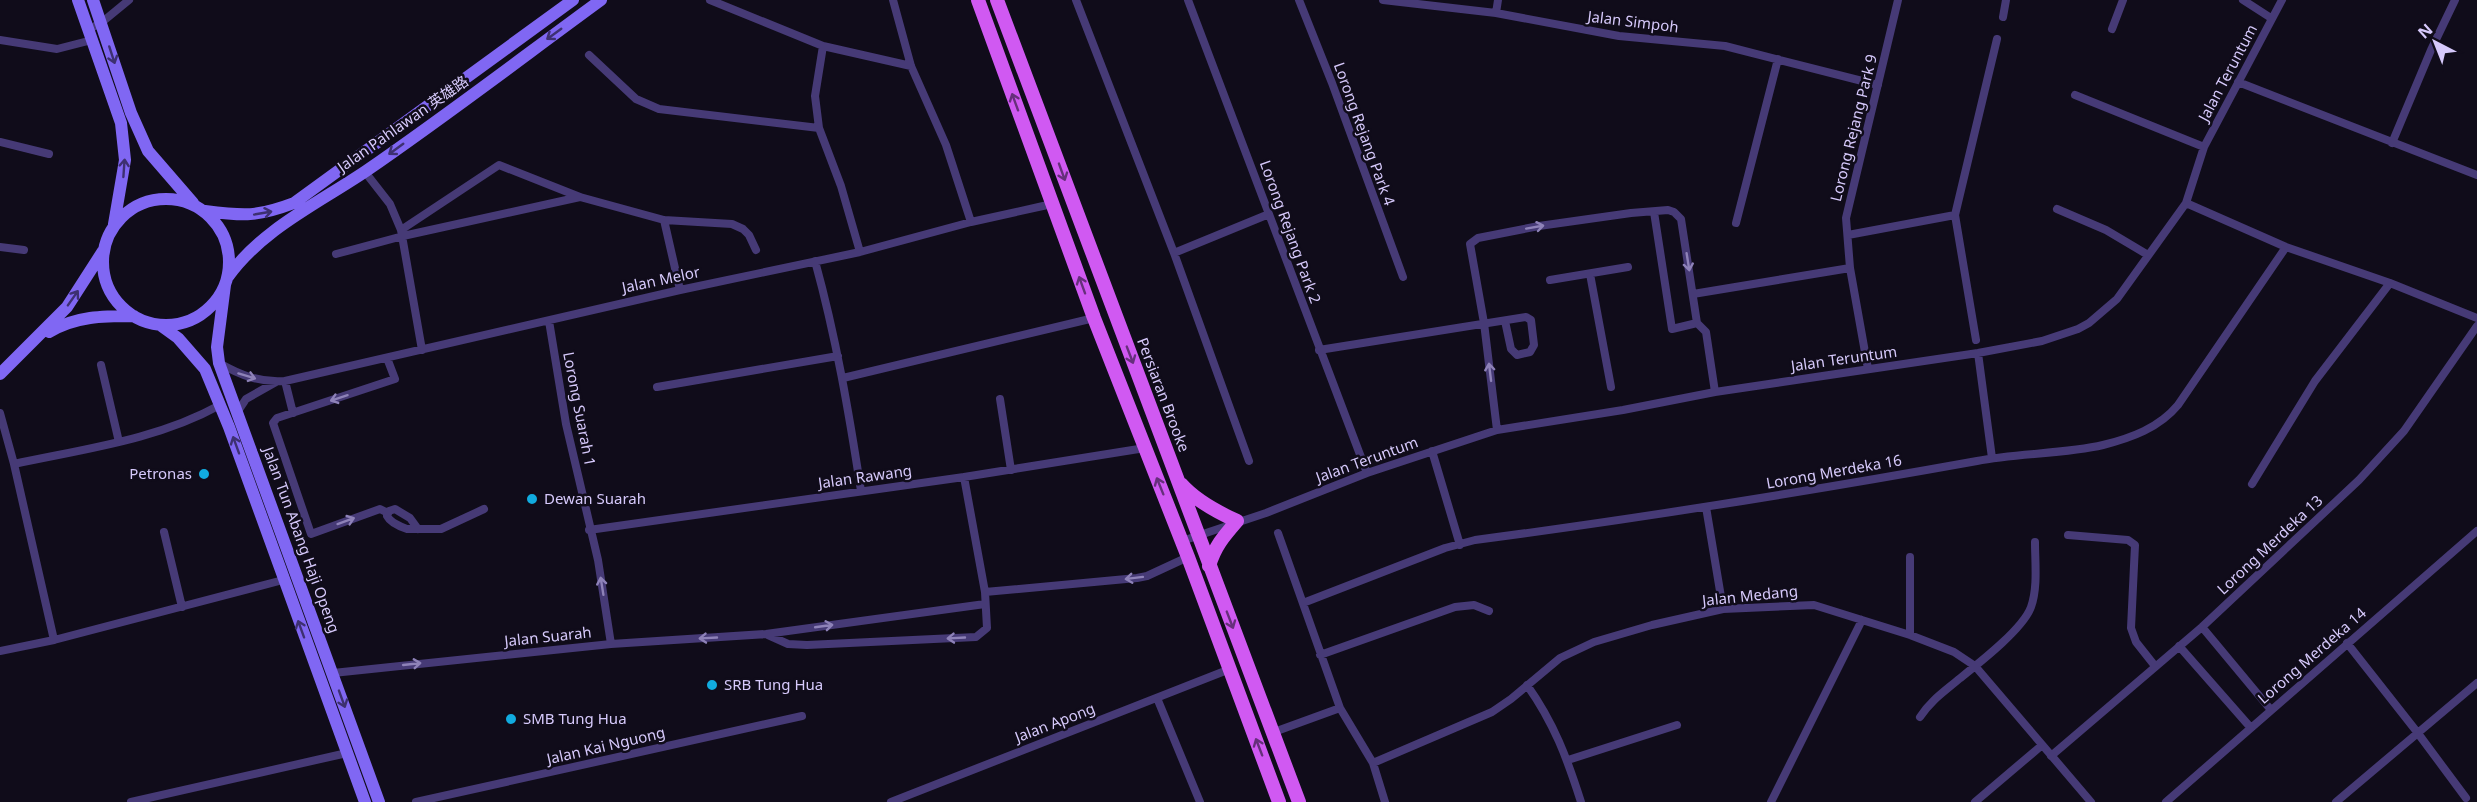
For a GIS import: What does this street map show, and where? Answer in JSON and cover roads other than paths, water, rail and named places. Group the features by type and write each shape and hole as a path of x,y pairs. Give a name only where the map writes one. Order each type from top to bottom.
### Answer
{"main road":[{"path":"0,374 67,307 104,250 114,225 122,190 125,160 122,123 78,0"},
{"path":"93,0 130,113 148,151 194,204"},
{"name":"Jalan Pahlawan 英雄路","path":"205,211 241,216 267,213 294,203 573,0"},
{"name":"Jalan Pahlawan 英雄路","path":"226,282 241,259 264,238 305,208 365,172 601,0"},
{"path":"978,0 1094,318 1182,540 1230,669 1275,801"},
{"name":"Persiaran Brooke","path":"997,0 1299,802"},
{"path":"104,250 103,269 108,288 118,304 134,316 159,325 180,323 199,316 214,303 226,282 230,260 226,242 218,225 205,211 194,204 177,199 159,199 142,203 126,212 114,225"},
{"name":"Jalan Tun Abang Haji Openg","path":"226,282 217,347 219,363 379,802"},
{"path":"35,341 70,321 84,318 134,316"},
{"name":"Jalan Tun Abang Haji Openg","path":"159,325 178,338 206,369 365,802"},
{"path":"1178,480 1190,494 1237,521 1220,539 1209,566"}],"street":[{"path":"0,40 57,49 90,34 129,0"},
{"path":"710,0 823,46 911,66"},
{"path":"894,0 911,66 946,146 971,222"},
{"path":"1076,0 1174,253 1249,461"},
{"name":"Lorong Rejang Park 2","path":"1188,0 1367,473"},
{"name":"Lorong Rejang Park 4","path":"1299,0 1403,277"},
{"name":"Jalan Simpoh","path":"1383,0 1497,13 1619,36 1725,46 1878,85"},
{"path":"1497,13 1498,0"},
{"name":"Lorong Rejang Park 9","path":"1868,369 1850,268 1846,218 1898,0"},
{"path":"2003,17 2006,0"},
{"path":"2112,29 2123,0"},
{"path":"2243,0 2271,18"},
{"name":"Jalan Teruntum","path":"1182,540 1266,513 1367,473 1497,430 1623,410 1715,392 1978,353 2052,338 2089,323 2117,299 2186,203 2204,147 2282,0"},
{"path":"2392,143 2431,50 2455,0"},
{"path":"1976,340 1955,215 1997,39"},
{"path":"823,46 815,96 819,128 841,186 860,252"},
{"path":"589,55 636,99 659,109 819,128"},
{"path":"1736,223 1778,58"},
{"path":"2238,82 2477,175"},
{"path":"2074,95 2204,147"},
{"path":"0,142 49,154"},
{"path":"402,233 499,165 580,197 664,220 732,224 749,235 756,250"},
{"path":"365,172 390,204 402,233 422,350"},
{"path":"336,254 402,233 580,197"},
{"path":"2186,203 2286,247 2391,283 2477,318"},
{"name":"Jalan Melor","path":"238,411 246,399 281,381 680,290 860,252 971,222 1052,204"},
{"path":"2057,209 2106,230 2148,255"},
{"path":"1654,212 1672,329 1697,323"},
{"path":"1497,430 1484,323 1470,247 1472,241 1539,226 1654,212 1674,212 1681,219 1697,323 1706,332 1715,392"},
{"path":"1174,253 1269,214"},
{"path":"1848,235 1955,215"},
{"path":"664,220 680,290"},
{"name":"Lorong Merdeka 16","path":"1303,603 1444,548 1475,540 1707,507 1992,458 2100,446 2144,431 2162,421 2178,405 2286,247"},
{"path":"0,248 24,250"},
{"path":"815,261 843,378 861,491"},
{"path":"1551,280 1628,267"},
{"path":"1693,294 1850,268"},
{"path":"1590,274 1611,387"},
{"path":"2252,484 2315,381 2391,283"},
{"path":"1319,350 1526,317 1530,319 1534,345 1530,352 1517,355 1514,353 1511,349 1505,321"},
{"path":"843,378 1094,318"},
{"name":"Lorong Suarah 1","path":"549,321 566,424 598,560 611,644"},
{"name":"Lorong Merdeka 13","path":"2051,756 2202,627 2359,480 2404,431 2477,326"},
{"path":"1978,353 1992,458"},
{"path":"657,387 838,356"},
{"path":"387,358 395,379 275,420 274,430 311,534 384,511 389,520 404,528 441,529 484,509"},
{"name":"Jalan Melor","path":"219,363 240,375 281,381"},
{"path":"101,365 119,442"},
{"path":"281,381 292,413"},
{"path":"1000,399 1011,470"},
{"path":"14,464 119,442 184,424 220,405"},
{"path":"0,413 14,464 54,640"},
{"name":"Jalan Rawang","path":"590,530 964,477 1145,448"},
{"path":"1432,451 1460,545"},
{"name":"Jalan Suarah","path":"766,634 788,644 807,645 976,637 987,628 986,592 964,477"},
{"path":"1707,507 1723,609"},
{"name":"Lorong Merdeka 14","path":"2166,802 2477,531"},
{"path":"164,532 182,607"},
{"path":"1278,533 1340,708 1373,762 1385,802"},
{"path":"2068,535 2128,540 2135,545 2131,628 2136,642 2155,666"},
{"path":"1920,717 1926,706 1975,666 2025,620 2031,606 2034,588 2035,542"},
{"path":"986,592 1137,578 1147,576 1188,557"},
{"path":"1910,557 1910,635"},
{"path":"0,651 54,640 283,580"},
{"name":"Jalan Suarah","path":"333,673 611,644 766,634 985,604"},
{"name":"Jalan Medang","path":"1373,762 1492,712 1560,658 1594,642 1652,625 1723,609 1814,604 1910,635 1954,652 1975,666 2091,802"},
{"path":"1320,655 1455,607 1474,606 1490,611"},
{"path":"1771,802 1862,620"},
{"path":"2202,627 2271,710"},
{"path":"2347,643 2466,798"},
{"path":"2179,646 2251,728"},
{"name":"Jalan Apong","path":"891,802 1230,669"},
{"path":"2336,802 2477,683"},
{"path":"1527,685 1546,712 1568,760 1581,802"},
{"path":"1157,698 1200,802"},
{"path":"1274,732 1340,708"},
{"name":"Jalan Kai Nguong","path":"416,802 802,716"},
{"path":"1568,760 1677,725"},
{"path":"1975,802 2041,746"},
{"path":"131,802 347,753"}],"place":[{"name":"Petronas","path":"204,474"},
{"name":"Dewan Suarah","path":"532,499"},
{"name":"SRB Tung Hua","path":"712,685"},
{"name":"SMB Tung Hua","path":"511,719"}]}
